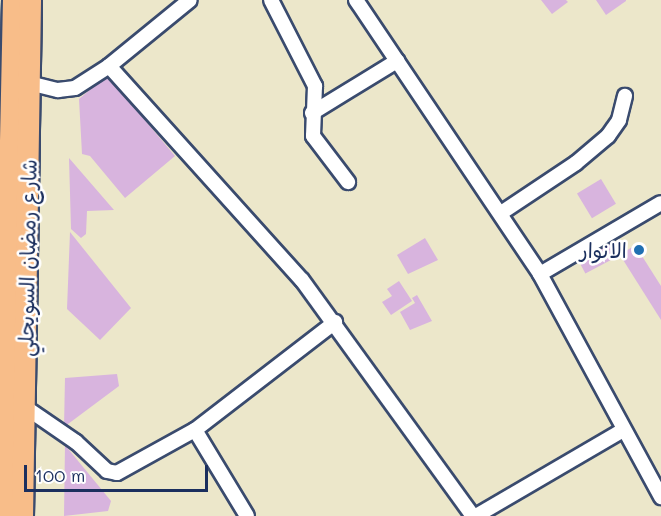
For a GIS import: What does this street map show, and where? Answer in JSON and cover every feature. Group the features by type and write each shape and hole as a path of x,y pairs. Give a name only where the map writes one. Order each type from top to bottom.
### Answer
{"main road":[{"name":"شارع رمضان السويحلي","path":"2,516 5,138 13,0"},
{"name":"شارع رمضان السويحلي","path":"22,516 30,0"}],"street":[{"path":"29,83 66,90 109,66 190,0"},
{"path":"271,0 312,77 316,94 312,113 313,136 348,182"},
{"path":"356,0 540,274 661,497"},
{"path":"312,113 397,61"},
{"path":"109,66 270,242 335,322 475,516 623,430"},
{"path":"501,213 576,163 608,136 619,120 625,96"},
{"path":"540,274 661,203"},
{"path":"25,407 76,442 110,473 129,467 195,430 335,322"},
{"path":"195,430 247,516"}],"building":[{"path":"541,0 566,0 568,2 552,14"},
{"path":"596,0 626,0 626,1 606,15"},
{"path":"107,75 175,156 125,198 90,156 82,154 79,99"},
{"path":"69,158 114,210 87,211 86,234 81,238 71,229"},
{"path":"601,179 616,204 592,218 577,193"},
{"path":"70,232 131,308 100,340 67,309"},
{"path":"425,238 438,260 408,274 397,255"},
{"path":"610,239 619,256 585,274 576,257"},
{"path":"635,245 661,286 661,320 620,255"},
{"path":"399,281 412,301 391,315 382,302 392,296 387,289"},
{"path":"417,295 432,321 410,330 400,312 415,303 412,298"},
{"path":"117,374 119,386 64,427 65,378"},
{"path":"65,445 111,501 108,511 64,516"}],"place":[{"name":"الانوار","path":"639,250"}]}
